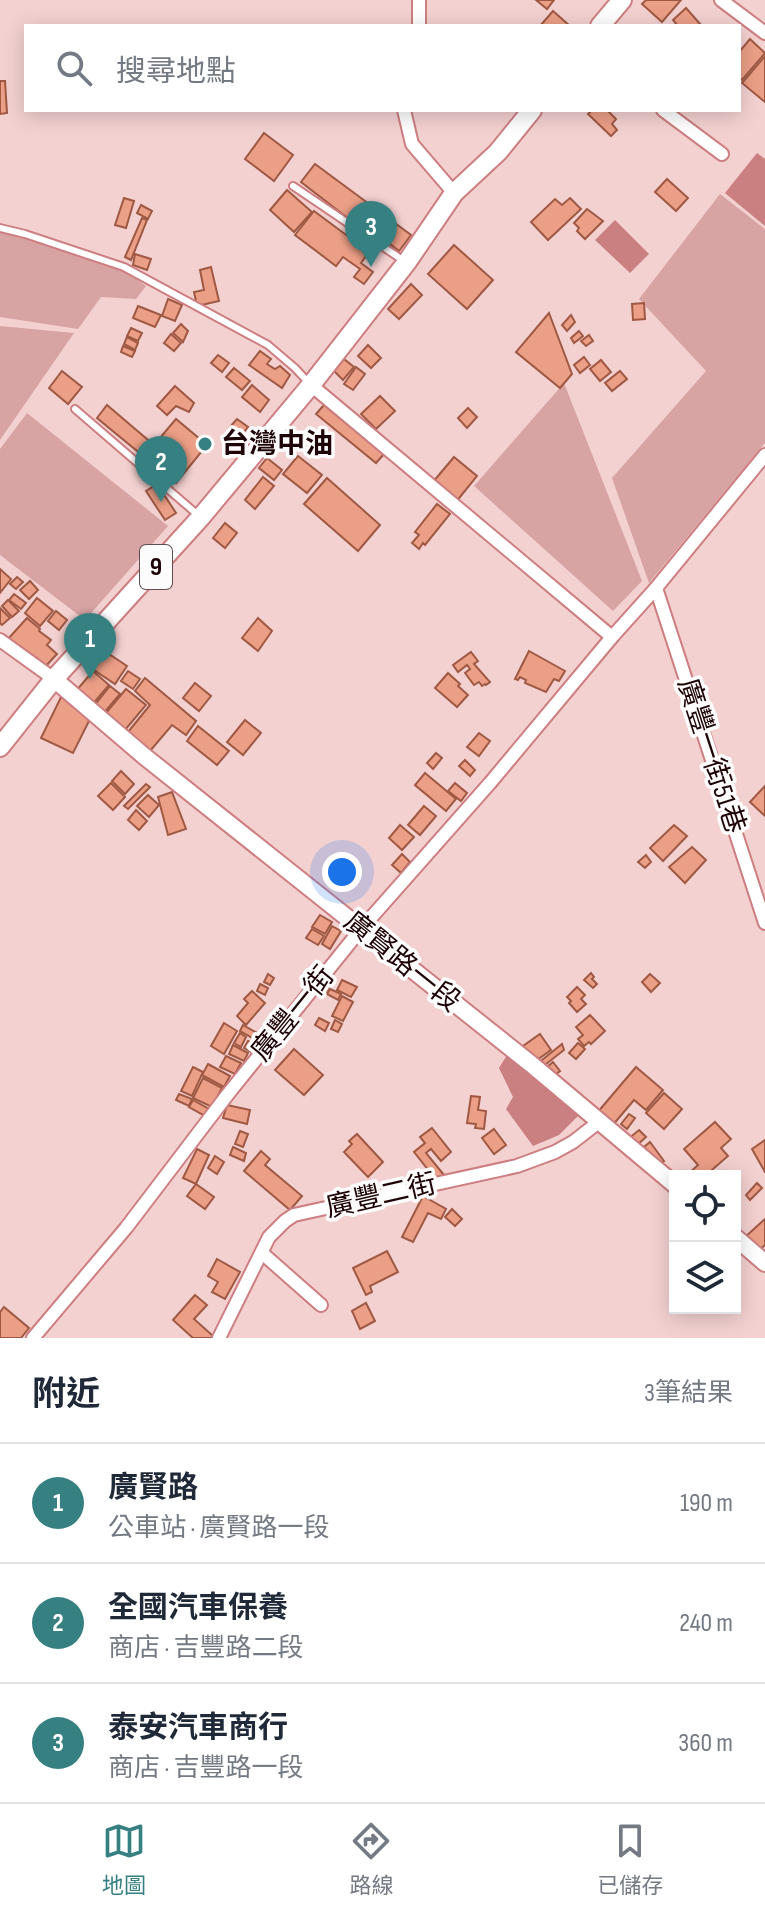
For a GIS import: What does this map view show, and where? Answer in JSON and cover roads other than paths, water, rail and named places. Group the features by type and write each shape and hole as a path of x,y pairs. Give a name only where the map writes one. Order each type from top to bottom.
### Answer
{"main road":[{"path":"602,24 622,0"},
{"name":"9","path":"0,747 54,679 201,517 311,385 407,262 454,193 498,152 530,112"}],"street":[{"path":"419,0 419,24"},
{"path":"721,0 765,33"},
{"path":"404,112 412,144 454,193"},
{"path":"666,112 722,154"},
{"path":"311,385 612,637"},
{"name":"廣豐一街","path":"33,1338 126,1228 228,1094 361,929 490,783 765,455"},
{"name":"廣豐一街51巷","path":"656,588 762,898 765,923"},
{"path":"0,640 54,679"},
{"name":"廣賢路一段","path":"54,679 105,724 600,1121 669,1180"},
{"name":"廣豐二街","path":"219,1338 269,1237 294,1215 517,1166 555,1152 600,1121"},
{"path":"741,1242 765,1263"},
{"path":"262,1253 321,1305"}],"lane":[{"path":"293,186 407,262"},
{"path":"0,228 124,267 268,345 311,385"},
{"path":"75,409 201,517"}],"place":[{"name":"泰安汽車商行","path":"371,267"},
{"name":"台灣中油","path":"205,444"},
{"name":"全國汽車保養","path":"161,502"},
{"name":"廣賢路","path":"90,679"}]}
